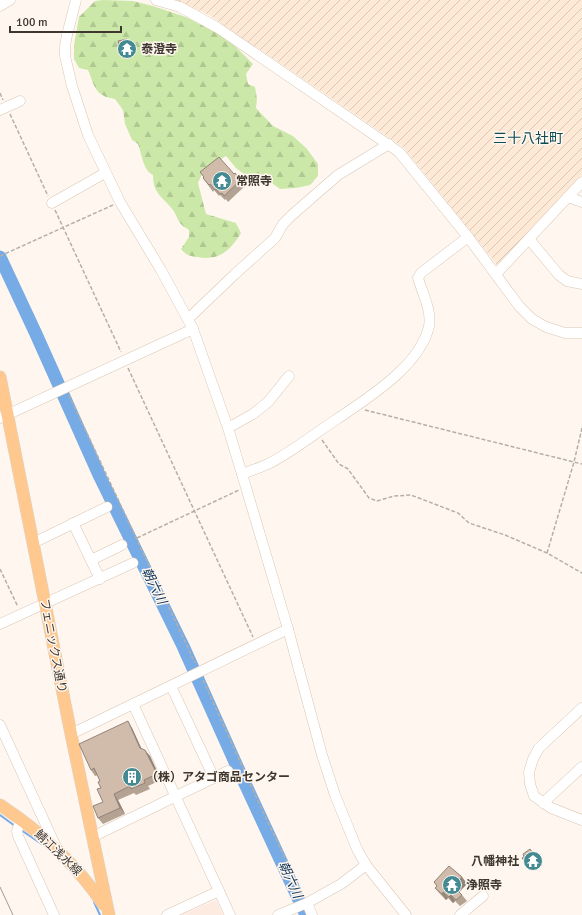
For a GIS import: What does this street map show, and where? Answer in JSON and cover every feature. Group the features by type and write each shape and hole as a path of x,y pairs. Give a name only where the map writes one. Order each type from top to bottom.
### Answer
{"main road":[{"name":"フェニックス通り","path":"0,377 4,416 33,542 108,913"},
{"name":"鯖江浅水線","path":"0,805 19,825 57,849 90,884 108,913"}],"street":[{"path":"0,6 10,0"},
{"path":"76,0 67,35 65,56 72,86 88,135 120,202 146,243 193,328 228,428 246,487 288,629 322,755 354,842 366,865 406,915"},
{"path":"156,0 180,8 218,28 389,144 403,157 468,237 519,306 532,319 555,331 565,333 582,333"},
{"path":"0,110 20,101"},
{"path":"188,319 275,238 283,224 292,215 338,175 389,144"},
{"path":"52,203 105,173"},
{"path":"496,274 582,182"},
{"path":"568,197 582,202"},
{"path":"242,474 268,463 317,433 356,407 386,384 403,368 416,354 423,343 429,326 429,316 418,278 420,273 468,237"},
{"path":"529,239 559,275 567,281 582,284"},
{"path":"4,416 193,328"},
{"path":"228,428 253,414 268,402 289,376"},
{"path":"33,542 107,507"},
{"path":"74,523 100,578"},
{"path":"91,560 122,545"},
{"path":"0,624 133,563"},
{"path":"71,734 288,629"},
{"path":"171,686 214,778"},
{"path":"133,704 230,915"},
{"path":"582,708 539,748 533,758 529,772 530,784 534,796 551,808 582,820"},
{"path":"0,725 57,849"},
{"path":"544,803 582,767"},
{"path":"92,837 228,771"},
{"path":"19,825 18,836 54,915"},
{"path":"278,915 341,884 366,865"},
{"path":"167,915 219,891"},
{"path":"460,915 483,896"},
{"path":"303,904 312,915"}],"path":[{"path":"0,256 120,202"},
{"path":"63,389 136,538 196,673 258,801 303,904"},
{"path":"356,407 582,464"},
{"path":"547,553 574,462 582,428"},
{"path":"317,433 339,464 348,469 369,498 377,501 394,496 411,495 458,513 469,523 505,535 547,553 582,573"},
{"path":"136,538 246,487"},
{"path":"0,569 21,614"}],"shaded area":[{"path":"176,0 582,0 582,175 498,266 403,147 209,15"},
{"path":"216,900 223,915 181,915"}],"green space":[{"path":"95,1 133,1 153,6 186,17 226,38 253,64 246,74 248,84 255,87 257,99 256,108 273,126 293,136 307,149 318,164 318,176 310,185 280,189 262,176 248,177 236,168 226,156 204,170 198,183 206,214 236,223 241,233 228,250 218,256 205,258 192,256 186,254 181,249 189,237 189,230 180,223 173,210 159,195 153,181 153,175 147,170 138,144 132,140 125,124 123,110 115,99 103,96 97,90 88,70 79,68 74,59 74,45 79,17"}],"building":[{"path":"127,39 129,47 120,49 118,41"},
{"path":"219,157 241,180 224,196 216,189 215,190 210,184 209,185 200,172"},
{"name":"（株）アタゴ商品センター","path":"128,721 140,748 145,750 157,774 144,780 145,783 131,789 130,786 114,794 120,808 98,818 93,806 103,802 97,789 101,788 98,782 100,781 94,768 91,770 79,744"},
{"path":"530,849 537,859 529,865 522,858 524,857 523,854"},
{"path":"449,866 462,877 454,887 462,895 456,900 451,895 449,897 443,892 442,894 435,888 437,886 434,882"}],"waterway":[{"name":"朝六川","path":"0,257 100,477 183,646 306,915"},
{"path":"0,815 15,826"},
{"path":"21,830 43,845"},
{"path":"94,902 100,915"}],"tram line":[{"path":"0,887 13,915"}],"place":[{"name":"泰澄寺","path":"127,49"},
{"name":"常照寺","path":"222,181"},
{"name":"（株）アタゴ商品センター","path":"132,777"},
{"name":"八幡神社","path":"533,861"},
{"name":"浄照寺","path":"452,885"}],"district":[{"name":"三十八社町","path":"528,138"}]}
